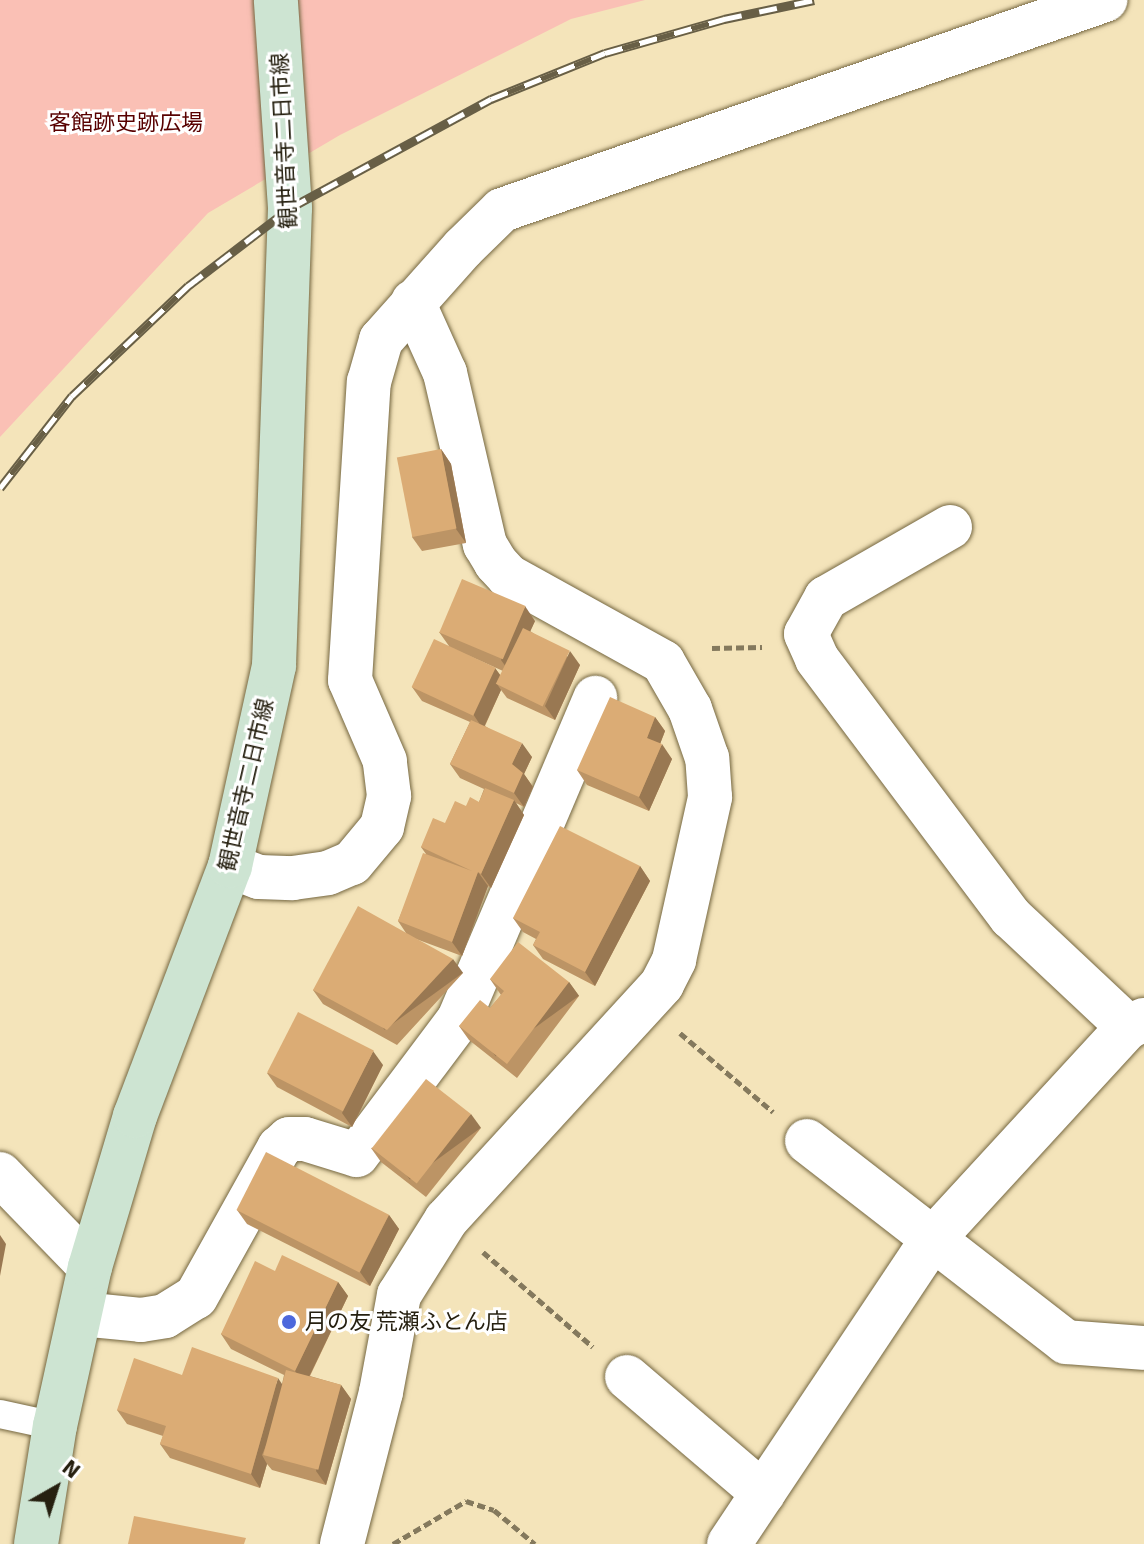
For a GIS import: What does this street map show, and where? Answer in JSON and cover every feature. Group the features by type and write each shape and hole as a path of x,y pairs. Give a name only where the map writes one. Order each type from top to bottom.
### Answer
{"main road":[{"name":"観世音寺二日市線","path":"36,1544 55,1426 90,1267 135,1116 230,866 274,666 290,208 276,0"}],"street":[{"path":"230,866 259,877 293,878 328,873 352,863 382,827 389,796 385,761 350,680 372,361 381,340 413,302 502,210 1105,0"},
{"path":"342,1544 381,1392 399,1295 446,1220 662,984 674,960 710,797 707,758 690,709 663,662 508,576 485,545 445,373 413,302"},
{"path":"729,1544 931,1241 1136,1024 1011,917 817,659 806,634 826,598 950,527"},
{"path":"81,1314 141,1320 165,1316 196,1297 279,1148 289,1139 305,1139 357,1155 459,1019 595,698"},
{"path":"807,1141 931,1241 1066,1342 1144,1348"},
{"path":"0,1174 90,1267"},
{"path":"627,1377 763,1493"}],"lane":[{"path":"0,1414 55,1426"}],"path":[{"path":"663,662 682,649 771,647 784,618 815,618"},
{"path":"646,1004 807,1141"},
{"path":"446,1220 627,1377"},
{"path":"392,1544 466,1501 494,1510 535,1544"}],"green space":[{"name":"客館跡史跡広場","path":"0,0 645,0 571,19 340,135 208,213 0,437"}],"building":[{"path":"441,449 456,529 412,537 397,458"},
{"path":"462,579 526,606 503,659 439,632"},
{"path":"523,628 570,651 543,707 496,684"},
{"path":"434,639 496,668 473,716 412,687"},
{"path":"610,697 655,717 647,738 662,744 639,797 577,770"},
{"path":"471,720 522,743 512,764 523,773 514,793 450,764"},
{"path":"485,788 514,800 481,874 478,872 452,942 398,921 423,853 472,871 421,847 433,818 445,823 455,801 466,806 470,797 479,802"},
{"path":"560,826 640,866 585,972 533,945 540,932 513,918"},
{"path":"358,906 453,959 387,1030 313,990"},
{"path":"518,942 569,982 507,1064 459,1026 480,1000 490,1008 504,991 490,979"},
{"path":"298,1012 374,1051 343,1111 267,1073"},
{"path":"426,1079 471,1114 417,1183 372,1148"},
{"path":"266,1152 389,1215 359,1273 236,1210"},
{"name":"月の友 荒瀬ふとん店","path":"282,1255 338,1282 295,1371 221,1334 255,1261 275,1271"},
{"path":"192,1347 278,1378 251,1474 160,1444 166,1426 117,1410 134,1358 182,1375"},
{"path":"286,1370 341,1385 318,1470 263,1455"},
{"path":"134,1516 246,1538 244,1544 128,1544"}],"railway":[{"path":"0,488 72,396 188,286 290,208 491,99 605,53 724,19 814,0"}],"place":[{"name":"月の友 荒瀬ふとん店","path":"289,1322"}]}
